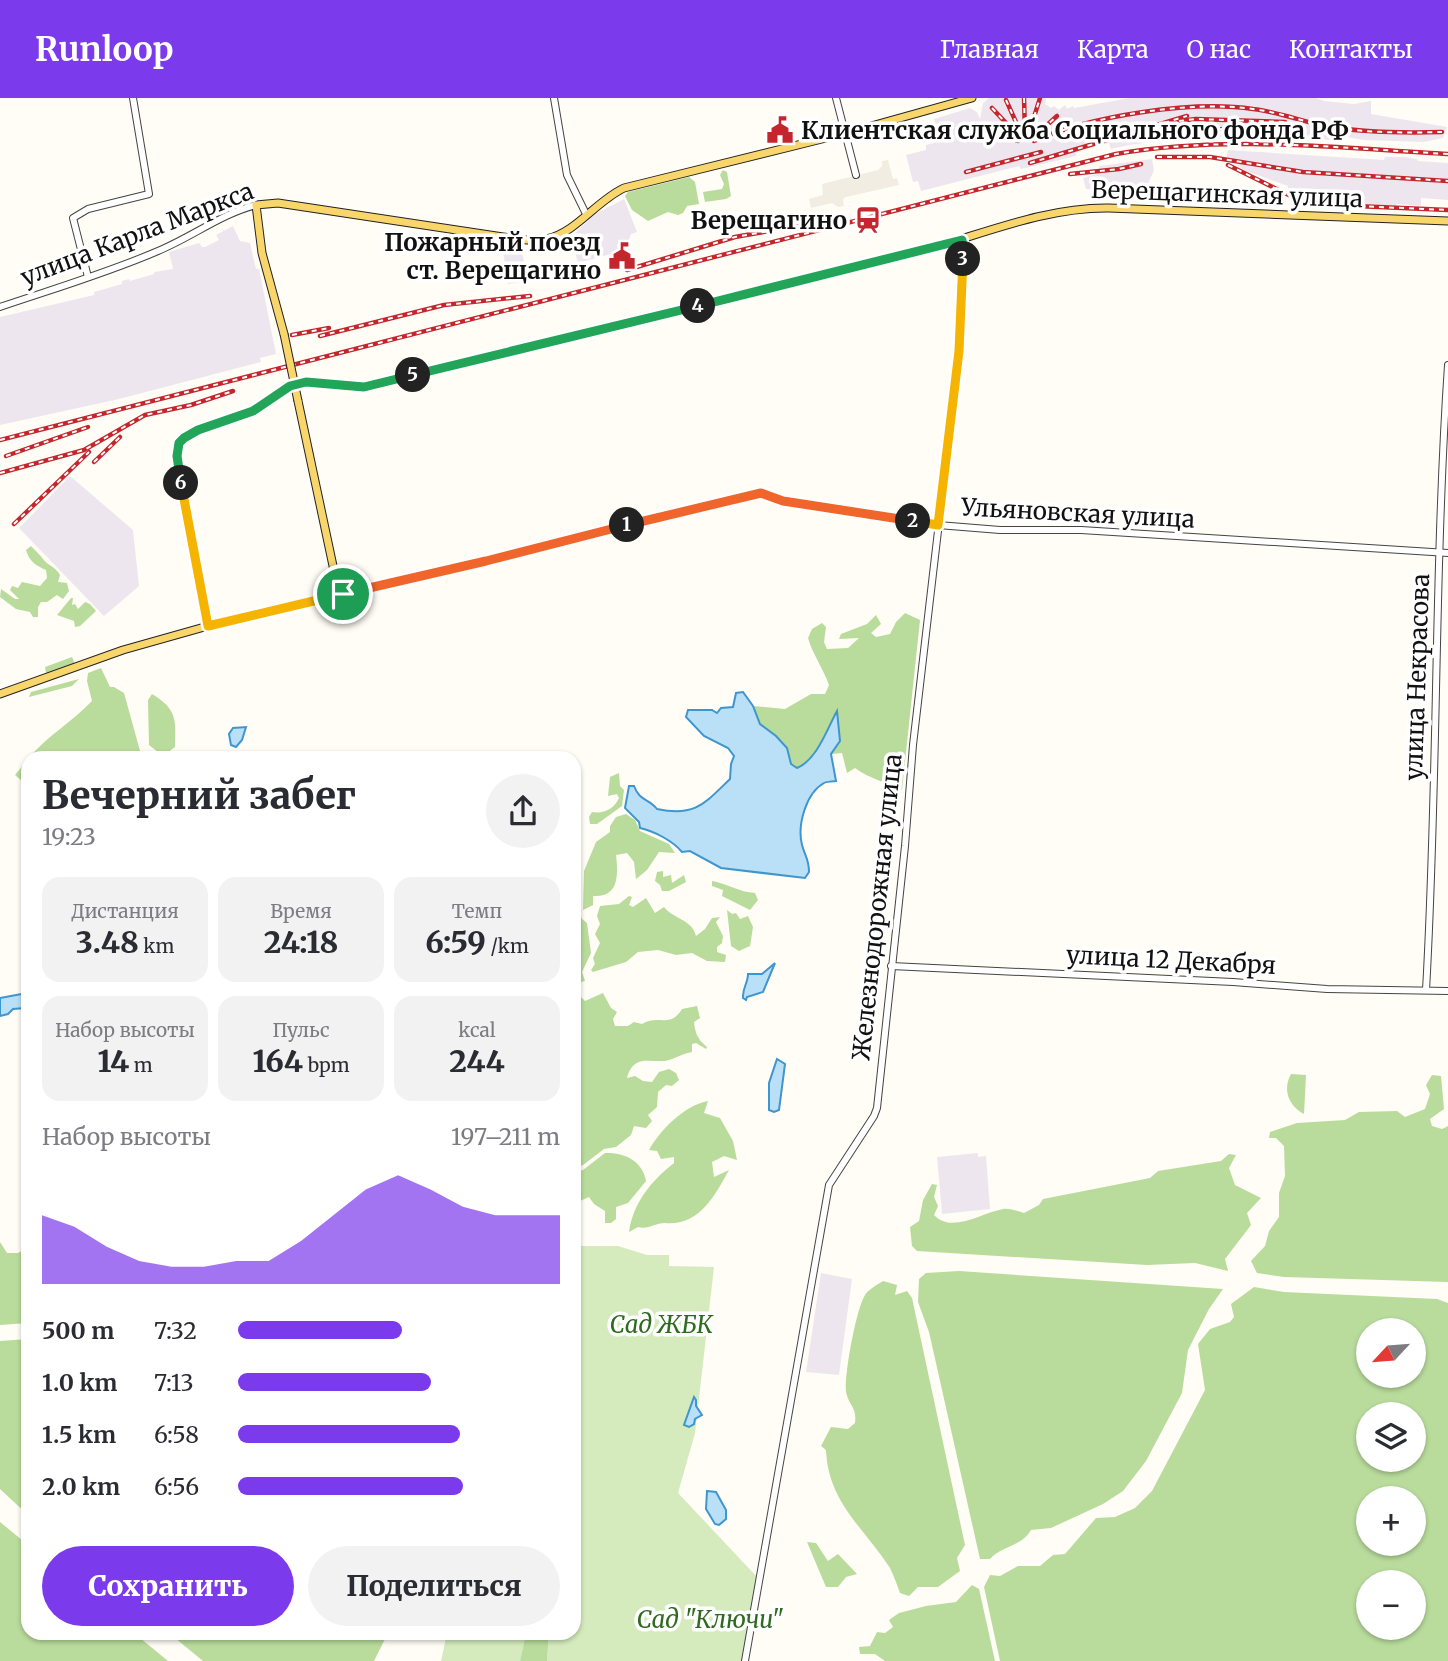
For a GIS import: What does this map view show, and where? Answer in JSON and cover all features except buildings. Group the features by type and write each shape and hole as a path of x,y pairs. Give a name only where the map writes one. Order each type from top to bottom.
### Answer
{"main road":[{"name":"улица Карла Маркса","path":"256,205 278,203 527,240 555,236 576,224 607,197 624,188 846,133 972,98"},
{"path":"0,695 123,650 208,626 343,594 336,580 284,334 262,253 256,205"},
{"name":"Верещагинская улица","path":"208,626 177,456 179,443 189,434 253,411 281,391 299,383 354,387 386,382 906,256 1078,209 1448,221"}],"street":[{"path":"88,277 73,218 88,209 149,194 133,98"},
{"path":"554,98 567,175 586,214"},
{"path":"836,98 856,175"},
{"name":"улица Карла Маркса","path":"0,307 160,251 231,213 256,205"},
{"name":"Железнодорожная улица","path":"745,1661 829,1185 877,1108 938,525 959,351 962,240"},
{"name":"улица Некрасова","path":"1426,990 1439,552 1448,365"},
{"name":"Ульяновская улица","path":"343,594 761,493 783,501 938,525 1000,530 1081,530 1448,553"},
{"name":"улица 12 Декабря","path":"891,966 1327,989 1448,991"}],"shaded area":[{"path":"989,98 1046,98 1045,104 1059,110 1065,105 1067,109 1130,98 1316,98 1354,104 1371,101 1371,114 1447,127 1443,138 1424,142 1364,140 1334,135 1329,140 1280,135 1175,139 1111,149 1109,143 1075,151 1076,156 1021,169 1019,166 921,191 918,181 913,182 906,155 926,150 926,145 934,143 933,136 938,134 934,119 970,108 977,112 980,119 983,103"},
{"path":"1228,150 1384,160 1385,157 1405,157 1418,161 1448,163 1448,200 1421,198 1421,206 1396,206 1323,202 1323,198 1300,197 1288,193 1288,186 1246,171 1237,165 1238,163 1226,160"},
{"path":"1152,159 1154,170 1145,191 1086,189 1083,178 1100,173 1099,166"},
{"path":"888,160 893,179 897,178 899,185 846,197 843,199 844,206 838,207 832,203 811,208 809,199 823,195 822,184 878,170 882,161"},
{"path":"624,199 637,232 631,234 628,242 617,244 618,252 578,263 571,237 595,214"},
{"path":"233,226 240,241 250,243 256,269 259,269 276,354 260,358 261,362 119,399 0,425 0,317 94,295 94,292 122,284 122,281 173,269 169,252 199,243 205,247 219,240 216,235"},
{"path":"521,247 528,281 508,284 503,250"},
{"path":"70,476 133,530 139,586 104,616 19,528"},
{"path":"978,1153 978,1157 986,1156 990,1209 942,1214 937,1157"},
{"path":"821,1273 852,1279 839,1375 806,1372"}],"green space":[{"path":"723,170 727,172 731,196 705,202 703,192 722,189 724,184 720,175"},
{"path":"689,177 695,182 699,204 687,206 683,213 678,215 668,212 648,221 632,210 625,196 628,192"},
{"path":"31,546 58,572 58,582 67,583 69,591 63,599 57,595 47,602 41,602 38,617 16,609 0,597 1,589 19,599 10,590 12,586 18,588 22,582 40,586 47,578 46,570 29,557 26,550"},
{"path":"71,598 72,605 75,604 78,609 85,602 96,611 80,626 75,627 74,621 57,615"},
{"path":"905,613 920,620 902,790 855,768 847,773 842,753 831,754 840,741 837,712 810,758 797,768 791,764 787,748 760,724 753,706 785,709 811,694 825,694 829,685 808,638 812,629 822,623 826,627 824,642 827,649 848,648 859,638 839,639 841,634 867,624 876,615 881,624 871,633 876,637 890,634"},
{"path":"72,657 75,664 46,673 45,667"},
{"path":"101,668 110,687 124,693 140,751 36,751 92,701 87,681 88,673"},
{"path":"79,679 72,686 29,697 31,692"},
{"path":"152,694 171,710 175,722 175,747 170,751 157,751 149,745 148,700"},
{"path":"21,768 21,780 15,775"},
{"path":"619,773 620,786 624,790 622,806 597,824 590,824 589,817 592,812 608,810 617,802 617,794 608,796 610,777"},
{"path":"626,814 635,820 640,831 669,844 675,853 659,852 647,870 636,879 634,862 627,853 616,855 617,876 613,889 602,896 593,896 593,905 583,910 584,871 596,842 610,832 610,826 616,817"},
{"path":"663,871 663,877 671,875 672,883 684,875 686,882 669,891 662,891 655,881 657,872"},
{"path":"712,881 755,893 758,900 750,910 722,896 723,890 712,886"},
{"path":"629,896 632,897 629,905 633,907 646,898 655,913 664,907 691,926 696,936 712,918 720,917 716,922 723,936 717,952 726,955 725,962 707,961 692,953 676,955 658,950 638,952 626,962 593,972 593,958 600,943 595,934 600,924 597,916 600,906 619,904"},
{"path":"727,910 732,914 736,913 740,919 748,916 753,927 750,946 739,951 731,946"},
{"path":"581,917 587,923 591,953 582,972 585,981 581,982"},
{"path":"603,993 611,1008 617,1012 613,1019 615,1026 668,1020 682,1009 697,1006 700,1018 694,1022 695,1030 707,1047 706,1049 696,1043 692,1044 692,1052 665,1061 642,1061 633,1066 627,1078 635,1076 652,1082 659,1072 669,1069 676,1073 679,1080 672,1086 666,1085 658,1092 657,1107 648,1115 652,1121 646,1128 634,1126 631,1135 616,1147 604,1149 581,1166 581,997 585,1001"},
{"path":"1291,1074 1306,1075 1304,1114 1294,1107 1288,1097 1287,1086"},
{"path":"1432,1075 1441,1076 1444,1109 1430,1119 1432,1126 1442,1129 1448,1126 1448,1282 1284,1277 1257,1273 1251,1261 1265,1246 1269,1231 1279,1217 1279,1193 1285,1176 1284,1146 1276,1138 1269,1138 1270,1132 1297,1123 1345,1120 1359,1112 1397,1111 1405,1117 1425,1109 1430,1094 1426,1085"},
{"path":"708,1101 704,1113 720,1118 733,1141 737,1160 724,1156 712,1162 714,1177 729,1170 711,1199 696,1215 677,1223 638,1227 629,1232 634,1212 644,1193 674,1163 674,1157 661,1159 657,1151 649,1150 674,1119 699,1103"},
{"path":"605,1153 619,1154 637,1163 646,1181 628,1203 616,1207 616,1219 605,1223 605,1211 589,1197 581,1201 583,1170"},
{"path":"1229,1154 1236,1155 1229,1168 1235,1185 1261,1198 1247,1213 1251,1225 1225,1259 1228,1271 1195,1263 1147,1265 917,1251 912,1246 910,1227 919,1221 923,1200 932,1184 937,1185 934,1197 938,1206 934,1215 949,1223 958,1223 1003,1209 1024,1213 1039,1205 1043,1199 1150,1178 1158,1171 1221,1161"},
{"path":"0,1242 7,1253 21,1251 21,1324 0,1325"},
{"path":"581,1246 618,1246 647,1255 669,1255 669,1266 714,1267 695,1433 678,1493 757,1577 742,1661 547,1661 548,1640 581,1640"},
{"path":"959,1271 1223,1289 1209,1309 1188,1350 1182,1393 1146,1461 1123,1491 1103,1504 1051,1528 1031,1530 1022,1539 990,1559 980,1559 929,1332 918,1302 919,1279 926,1273"},
{"path":"883,1281 897,1285 895,1295 907,1291 912,1298 965,1545 957,1558 960,1571 938,1587 918,1587 909,1596 900,1593 890,1568 840,1500 828,1468 826,1450 821,1446 831,1427 848,1429 855,1423 855,1413 846,1392 851,1343 865,1295"},
{"path":"1254,1287 1284,1292 1437,1299 1448,1303 1448,1661 1000,1661 984,1587 990,1575 1000,1576 1018,1566 1040,1566 1053,1555 1065,1554 1096,1518 1115,1517 1135,1508 1152,1491 1205,1390 1198,1344 1210,1329 1230,1322 1234,1317 1231,1304"},
{"path":"21,1340 21,1508 0,1489 0,1341"},
{"path":"0,1522 21,1539 21,1640 142,1640 168,1661 0,1661"},
{"path":"807,1542 816,1543 828,1561 838,1554 857,1574 846,1577 838,1587 826,1587"},
{"path":"972,1585 979,1589 995,1661 885,1661 875,1654 860,1654 859,1647 870,1646 877,1632 885,1633 893,1627 889,1620 899,1613 956,1602"},
{"path":"178,1640 384,1640 374,1661 203,1661"},
{"path":"446,1640 524,1640 520,1661 441,1661"},
{"path":"524,1640 548,1640 547,1661 520,1661"}],"water":[{"path":"743,692 753,706 760,724 787,748 791,764 797,768 816,751 837,711 840,741 831,754 836,781 825,783 812,794 802,819 802,845 809,868 805,878 721,868 690,851 682,852 663,837 640,828 639,822 625,808 629,786 634,786 639,795 657,809 681,811 690,810 705,802 730,779 734,756 728,748 704,736 686,717 688,710 712,710 717,713 721,708 733,707 736,693"},
{"path":"246,727 242,740 236,747 231,745 229,734 233,728"},
{"path":"775,963 763,992 747,997 746,1000 743,998 748,974 762,974"},
{"path":"21,994 21,1008 13,1009 0,1016 0,998"},
{"path":"777,1059 785,1064 779,1110 774,1112 769,1110 769,1083"},
{"path":"694,1397 702,1415 689,1427 684,1425"},
{"path":"707,1491 716,1492 726,1510 726,1519 719,1525 715,1524 706,1509"}],"railway":[{"path":"1024,98 1025,132"},
{"path":"1028,136 1040,98"},
{"path":"1006,100 1020,131"},
{"path":"1034,141 1083,124 1112,118 1142,112 1201,107 1262,110 1325,126 1354,130 1442,132"},
{"path":"992,108 1020,138"},
{"path":"1035,136 1057,116"},
{"path":"1030,163 1187,116"},
{"path":"1179,121 1196,119 1285,122"},
{"path":"980,127 1018,141"},
{"path":"1170,131 1226,129"},
{"path":"0,440 1116,154 1158,148 1241,144 1448,154"},
{"path":"966,172 1041,152"},
{"path":"1157,157 1210,157 1303,172 1448,181"},
{"path":"1070,174 1141,164"},
{"path":"1228,165 1310,204 1448,210"},
{"path":"627,270 735,237 803,225"},
{"path":"320,336 444,305 530,296"},
{"path":"292,335 329,328"},
{"path":"0,473 84,450 145,415 191,405 233,391"},
{"path":"6,456 88,427"},
{"path":"94,462 120,437"},
{"path":"14,524 89,452"}],"place":[{"name":"Клиентская служба Социального фонда РФ","path":"780,130"},
{"name":"Верещагино","path":"868,220"},
{"name":"Пожарный поезд ст. Верещагино","path":"622,256"}],"route":[{"path":"962,240 959,351 938,525 783,501 761,493 343,594 208,626 178,466 179,443 198,430 260,408 281,391 299,383 364,387 906,256 962,240"}],"park label":[{"name":"Сад ЖБК","path":"661,1324"},
{"name":"Сад \"Ключи\"","path":"710,1619"}]}
